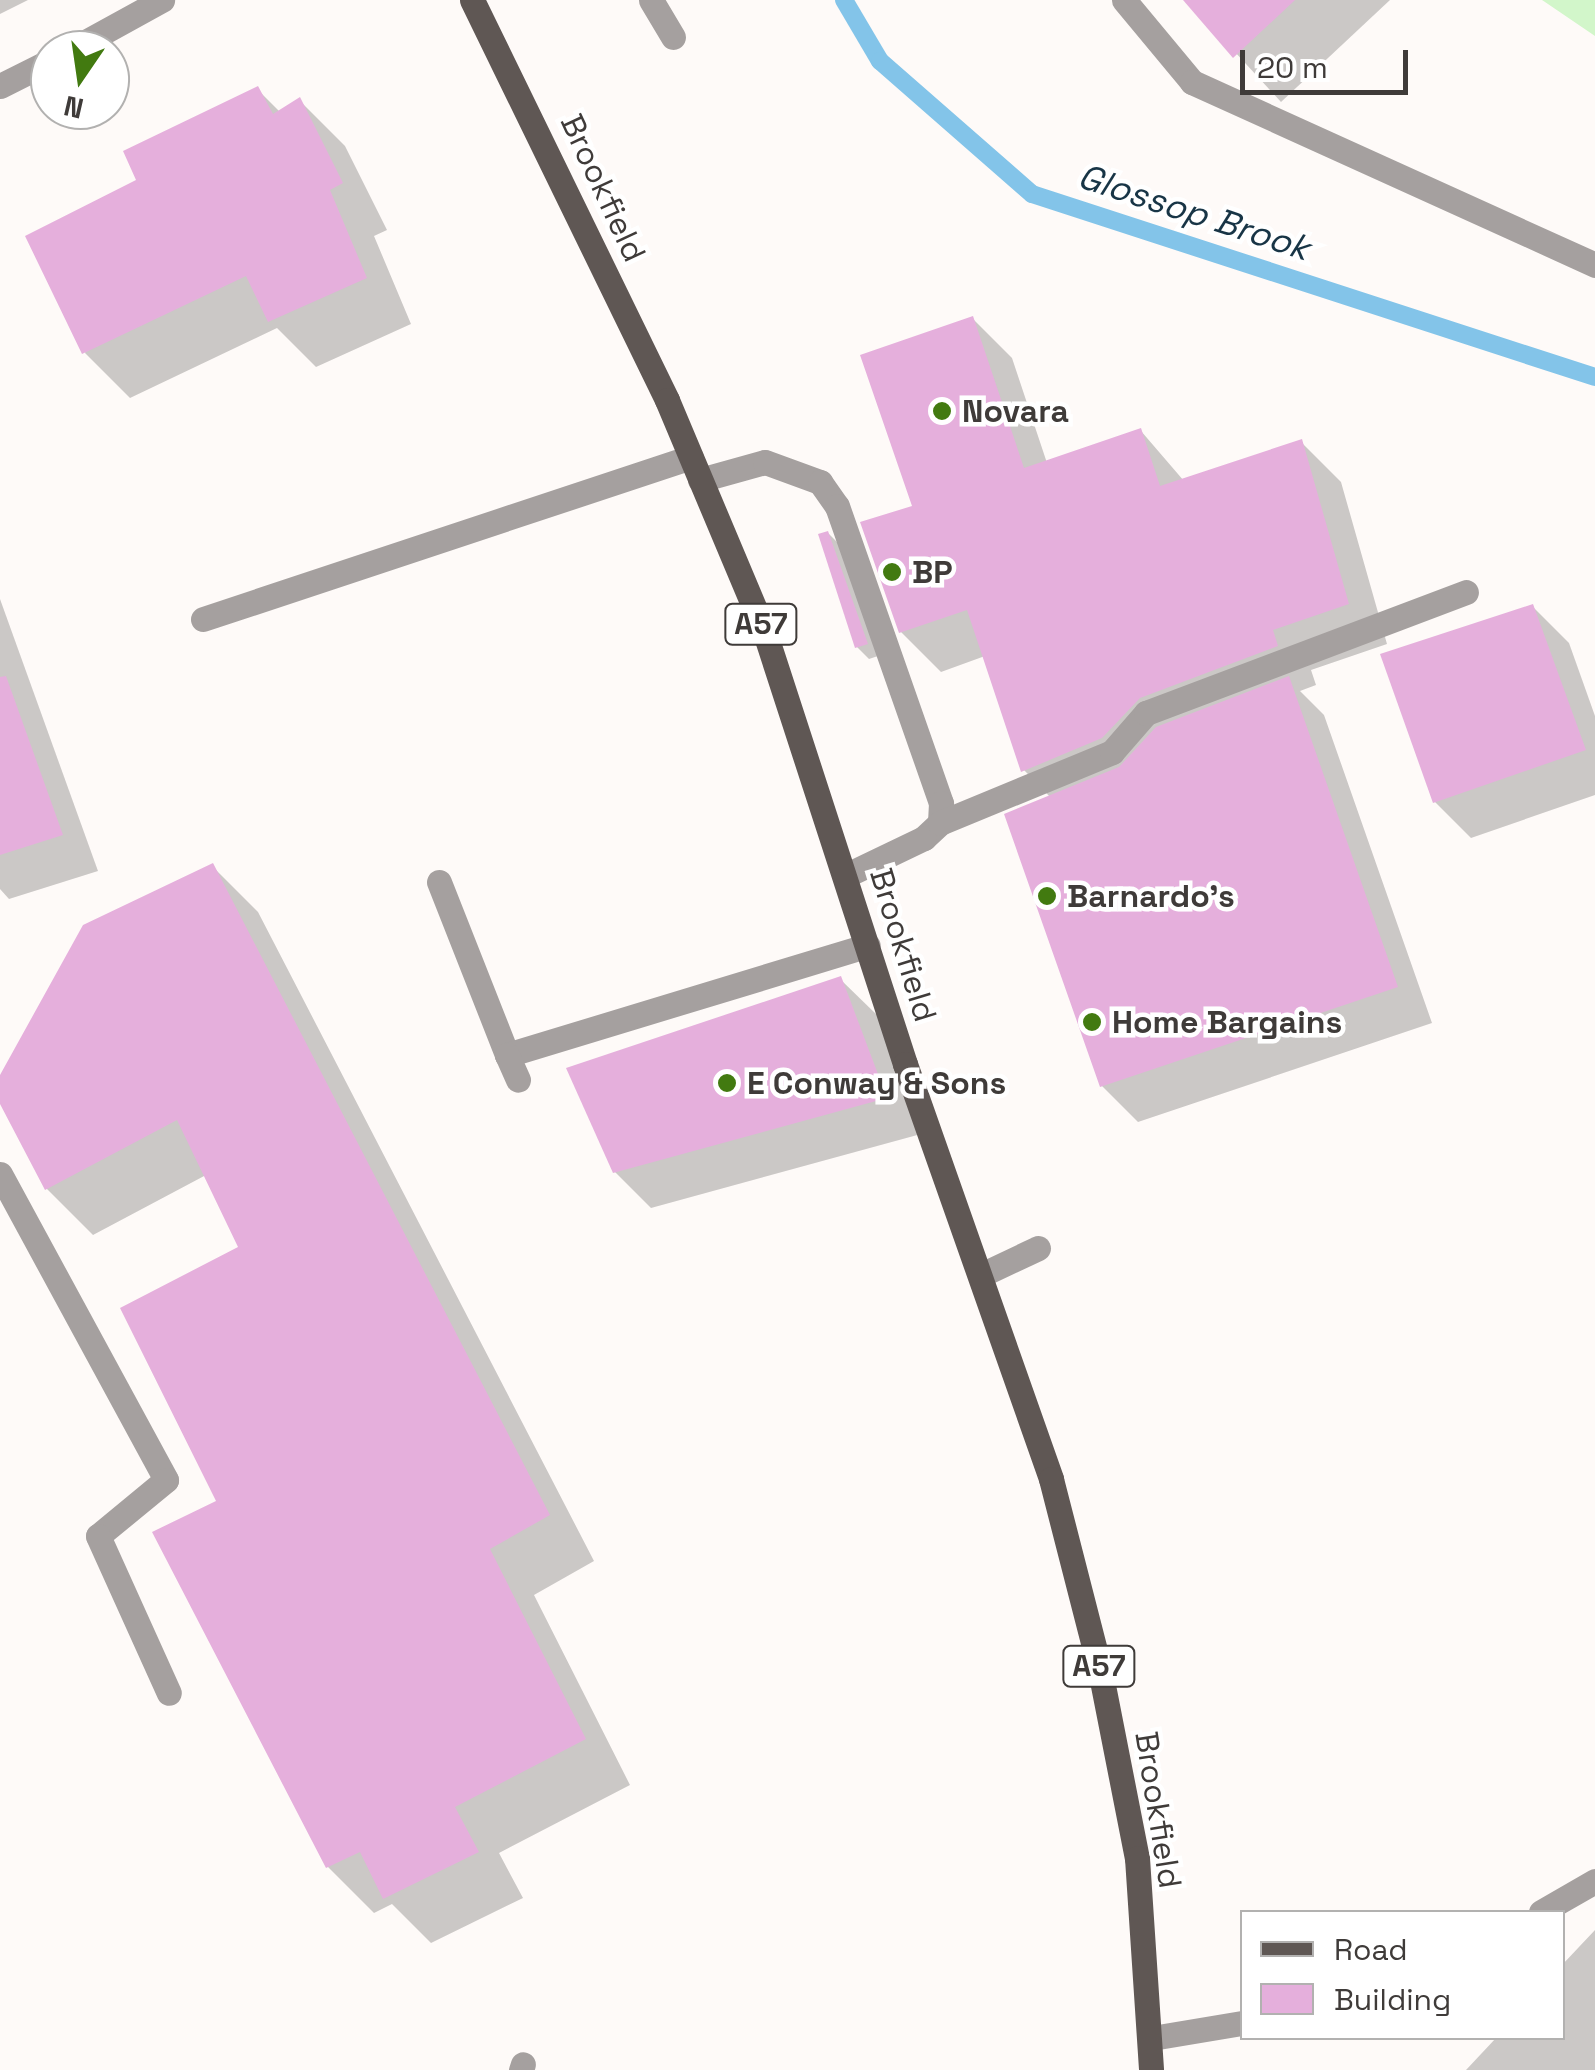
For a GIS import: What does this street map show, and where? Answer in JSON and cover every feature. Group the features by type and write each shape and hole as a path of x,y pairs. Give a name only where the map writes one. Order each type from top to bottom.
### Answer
{"main road":[{"name":"Brookfield","path":"472,0 547,142 696,468 765,633 1051,1479 1100,1670 1137,1858 1152,2070"}],"street":[{"path":"107,30 162,0"},
{"path":"651,0 673,38"},
{"path":"1124,0 1192,82 1595,265"},
{"path":"0,86 30,71"},
{"path":"203,618 696,468 765,462 820,482 837,506 941,803 940,823"},
{"path":"847,874 940,823 1112,752 1146,713 1466,592"},
{"path":"439,882 518,1080"},
{"path":"506,1056 868,944"},
{"path":"0,1174 166,1480 98,1536 169,1693"},
{"path":"981,1275 1038,1248"},
{"path":"1545,1910 1595,1882"},
{"path":"1152,2038 1240,2023"}],"green space":[{"path":"1542,0 1595,0 1595,36 1545,2"}],"building":[{"path":"1183,0 1295,0 1233,58"},
{"path":"258,86 273,114 300,97 343,183 330,190 367,278 268,322 246,276 82,354 25,236 136,180 123,151"},
{"path":"973,316 1024,468 1141,428 1160,486 1302,439 1349,604 1273,630 1278,646 1140,698 1102,738 1021,772 967,610 899,633 860,522 912,506 860,355"},
{"path":"828,531 868,644 855,648 818,534"},
{"path":"1533,604 1586,750 1433,803 1380,654"},
{"path":"6,676 63,835 0,855 0,677"},
{"path":"1289,676 1398,987 1100,1087 1004,814 1119,767 1156,727"},
{"path":"213,863 550,1515 490,1549 586,1739 455,1807 479,1852 383,1899 360,1852 326,1868 152,1532 216,1501 120,1308 238,1247 177,1120 45,1190 0,1104 0,1075 83,925"},
{"name":"E Conway & Sons","path":"841,976 887,1098 613,1173 566,1068"}],"waterway":[{"name":"Glossop Brook","path":"844,0 880,61 1032,194 1595,377"}],"place":[{"name":"Novara","path":"942,411"},
{"name":"BP","path":"892,572"},
{"name":"Barnardo's","path":"1047,896"},
{"name":"Home Bargains","path":"1092,1022"},
{"name":"E Conway & Sons","path":"727,1083"}]}
